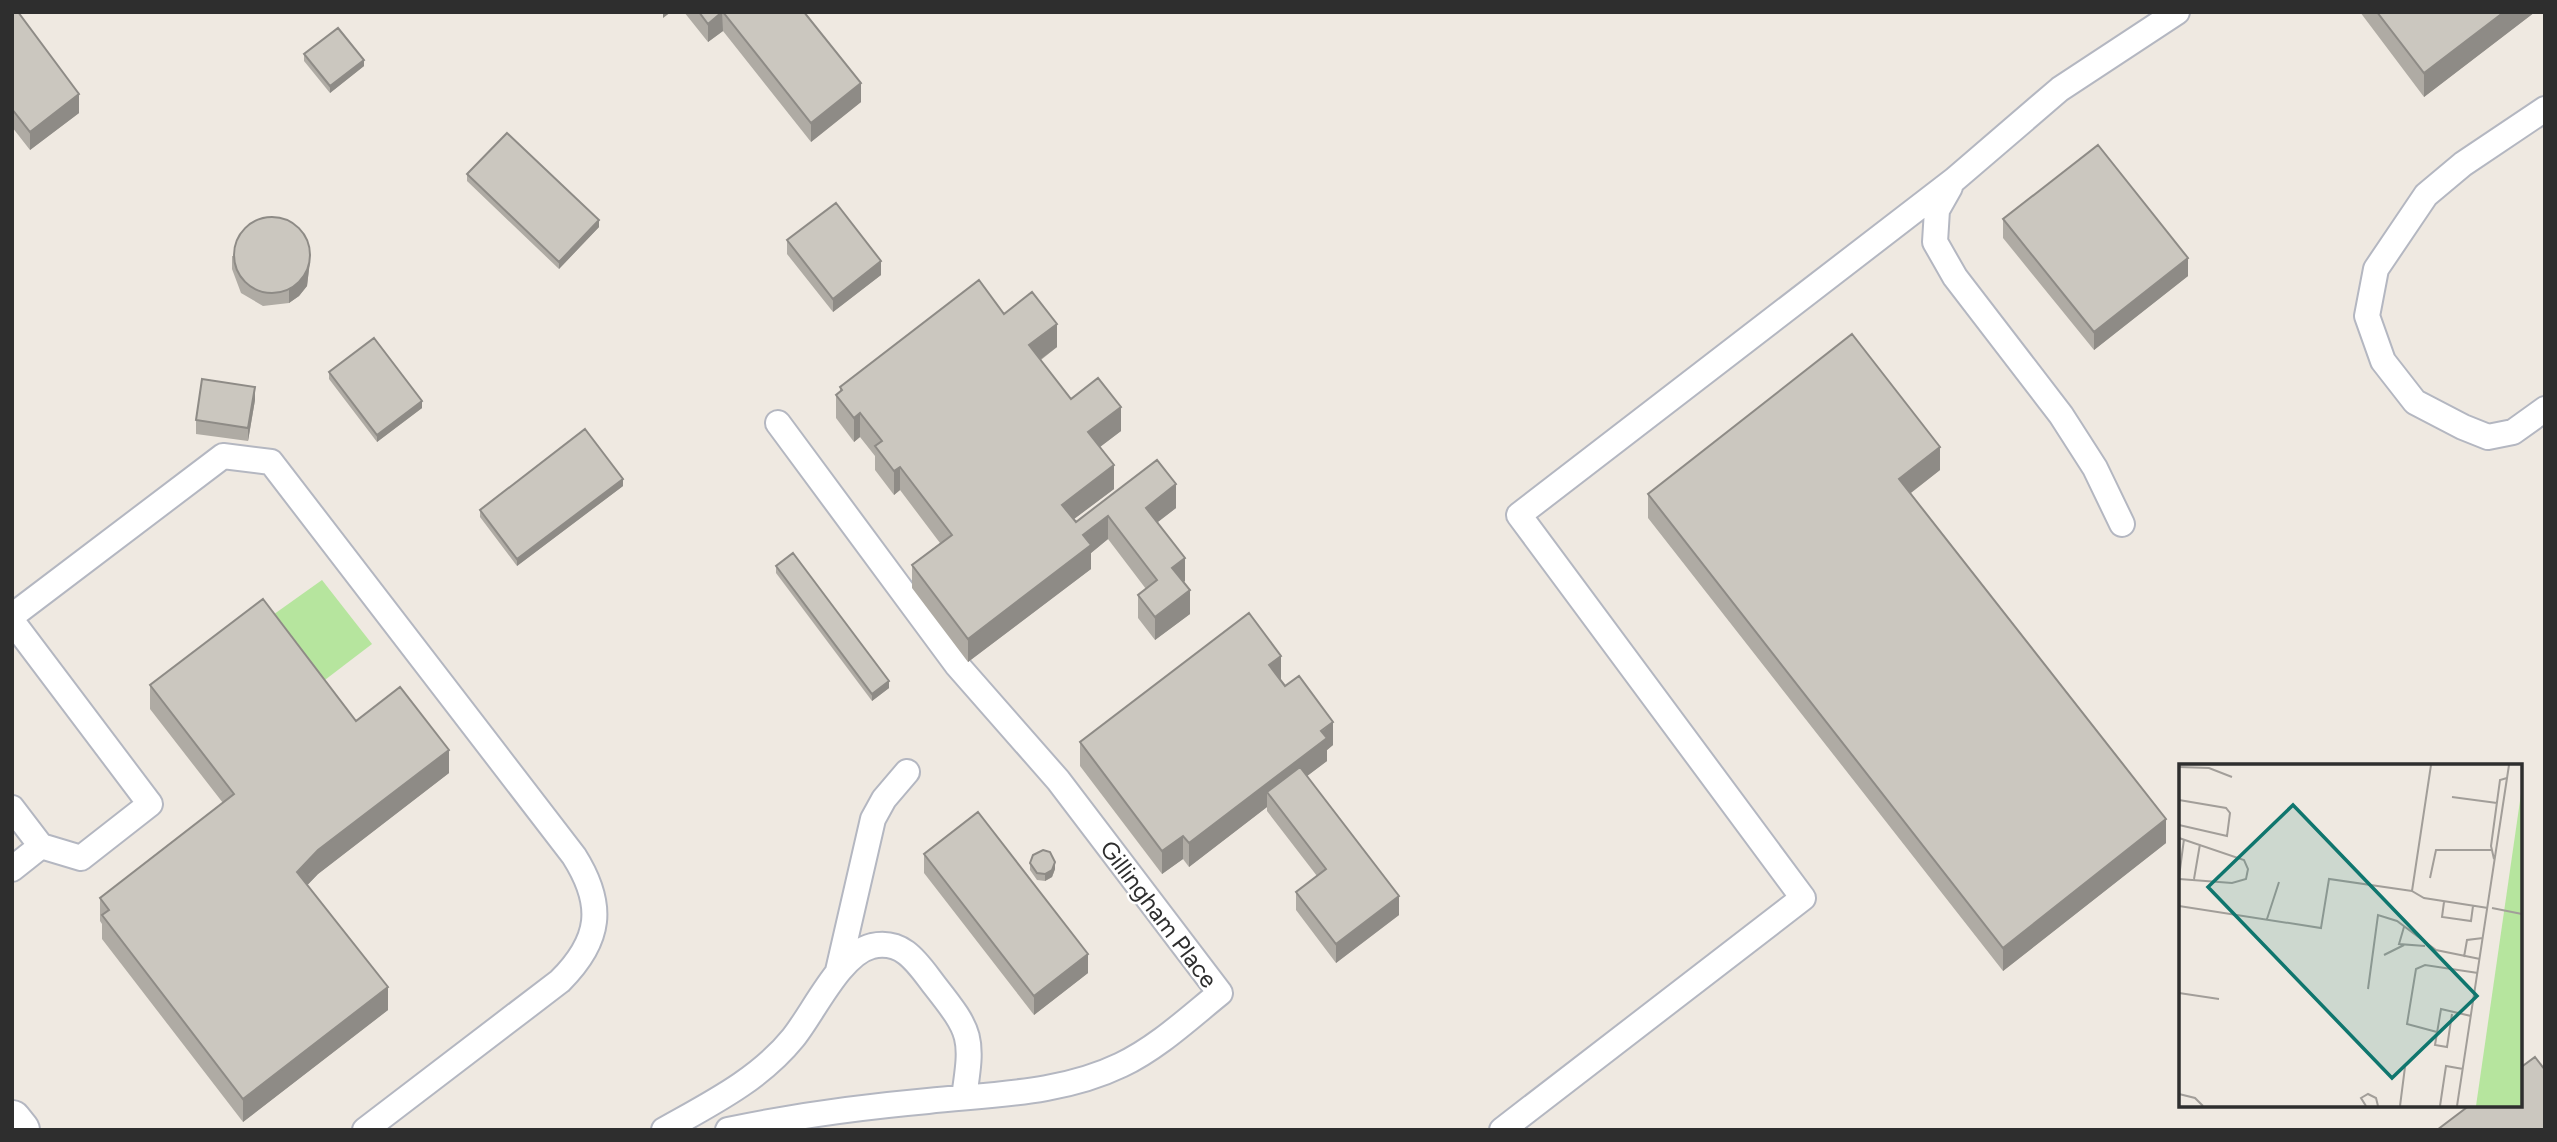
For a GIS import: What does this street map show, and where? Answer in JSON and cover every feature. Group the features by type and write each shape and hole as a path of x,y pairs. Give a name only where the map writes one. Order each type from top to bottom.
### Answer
{"main road":[{"path":"12,1120 20,1130"}],"lane":[{"path":"1502,1130 1803,898 1519,515 1954,180 2060,89 2177,12"},
{"path":"2545,109 2463,164 2426,195 2376,269 2367,316 2384,361 2415,402 2488,437 2513,432 2545,409"},
{"path":"1954,180 1937,209 1936,242 1955,277 2061,415 2095,468 2122,524"},
{"name":"Gillingham Place","path":"728,1130 834,1111 1028,1093 1121,1065 1220,993 1058,780 957,665 778,423"},
{"path":"12,808 41,846 81,858 150,804 12,618 223,456 271,461 574,856 595,899 594,926 580,961 560,981 365,1130"},
{"path":"838,975 873,819 884,799 908,772"},
{"path":"12,869 41,846"},
{"path":"664,1130 722,1098 762,1069 793,1038 856,954 873,946 896,946 910,954 958,1016 968,1033 971,1055 964,1097"}],"green space":[{"path":"322,580 372,644 313,689 263,622"}],"building":[{"path":"12,12 18,12 79,94 30,132 12,109"},
{"path":"699,12 722,12 708,24"},
{"path":"723,12 804,12 861,83 811,123"},
{"path":"2377,12 2504,12 2424,73"},
{"path":"338,28 364,60 330,86 304,54"},
{"path":"507,133 599,220 559,262 467,174"},
{"path":"2098,145 2188,258 2094,332 2003,219"},
{"path":"836,203 881,261 833,299 787,240"},
{"path":"272,217 287,220 299,228 307,240 310,255 307,270 299,282 287,290 272,293 257,290 245,282 237,270 234,255 237,240 245,228 257,220"},
{"path":"979,280 1004,314 1032,292 1057,324 1029,345 1071,399 1098,378 1121,407 1088,432 1114,465 1062,505 1076,522 1157,460 1176,484 1146,508 1185,558 1172,568 1190,590 1155,617 1138,595 1157,580 1108,516 1083,535 1091,545 968,639 912,565 952,535 900,467 894,471 875,446 882,441 860,413 854,418 836,395 842,390 840,387"},
{"path":"1852,334 1940,447 1899,479 2166,819 2003,948 1648,494"},
{"path":"374,338 422,401 377,435 329,372"},
{"path":"202,379 255,387 248,428 196,420"},
{"path":"585,429 623,479 517,559 480,510"},
{"path":"793,553 889,681 872,694 776,566"},
{"path":"263,599 356,721 400,687 449,750 318,850 297,872 388,987 243,1099 102,915 109,910 100,898 234,794 150,685"},
{"path":"1249,613 1281,656 1269,665 1285,686 1299,676 1333,722 1321,731 1327,738 1189,843 1183,836 1162,851 1080,742"},
{"path":"1300,767 1399,896 1336,944 1296,892 1326,869 1267,792"},
{"path":"978,812 1088,954 1034,996 924,854"},
{"path":"1043,850 1050,852 1055,862 1052,870 1045,874 1037,873 1030,863 1033,855"},
{"path":"2535,1057 2545,1070 2545,1130 2437,1130 2467,1107 2522,1107 2522,1067"}]}
